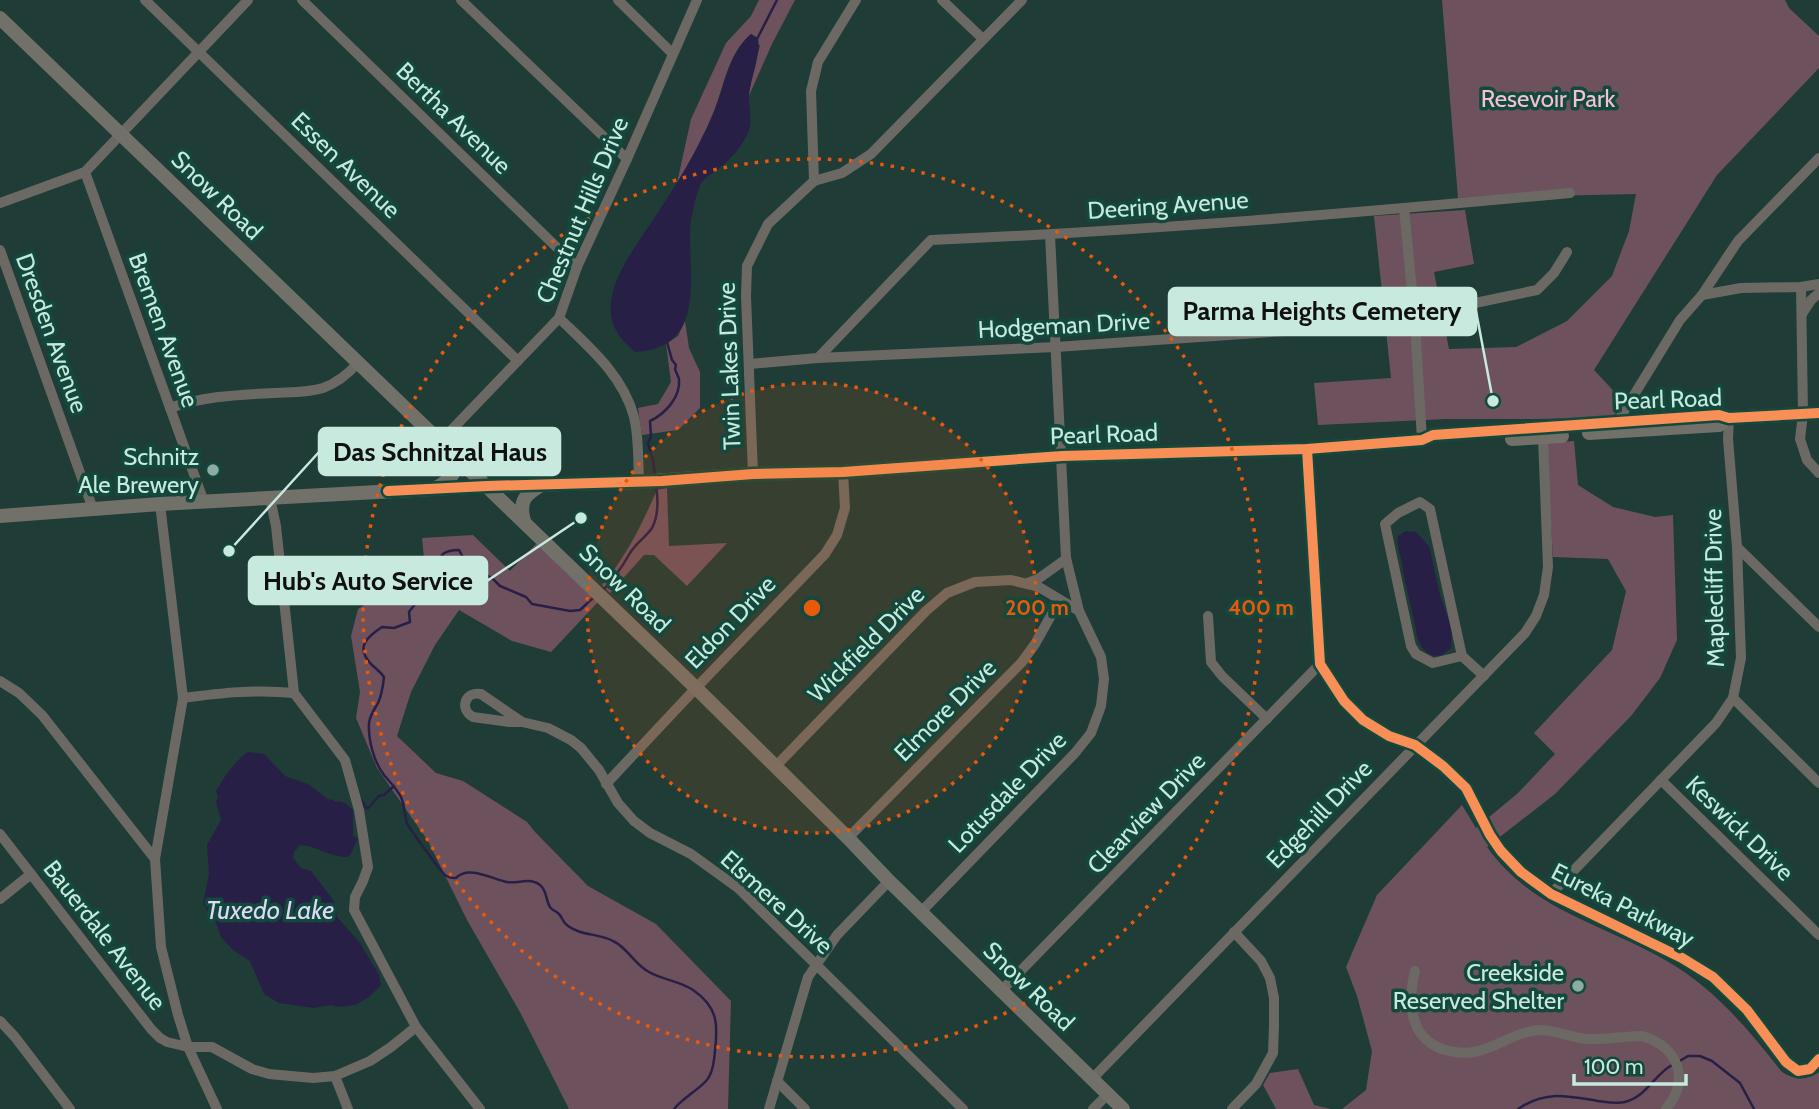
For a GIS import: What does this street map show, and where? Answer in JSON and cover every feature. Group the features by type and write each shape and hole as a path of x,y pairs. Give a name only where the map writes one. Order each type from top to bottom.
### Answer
{"main road":[{"name":"Snow Road","path":"0,18 696,688 1123,1109"},
{"name":"Pearl Road","path":"0,516 160,504 487,486 651,482 753,474 843,472 1062,456 1307,449 1422,440 1433,435 1618,421 1819,413"},
{"name":"Pearl Road","path":"1422,440 1433,444 1719,425 1729,418"},
{"path":"434,489 448,481 455,471 452,453"},
{"path":"524,521 521,513 523,502 528,494 543,484"}],"street":[{"name":"Essen Avenue","path":"145,0 518,361"},
{"path":"0,203 85,172 248,0"},
{"name":"Bertha Avenue","path":"302,0 577,267"},
{"path":"461,0 627,159"},
{"path":"618,0 672,53"},
{"name":"Chestnut Hills Drive","path":"440,442 559,318 577,267 697,0"},
{"path":"856,0 815,71 811,91 814,181 842,173 871,154 1022,0"},
{"path":"942,0 982,39"},
{"path":"1618,421 1680,320 1702,295 1738,242 1819,158"},
{"name":"Bremen Avenue","path":"85,172 204,502"},
{"name":"Twin Lakes Drive","path":"753,474 747,266 768,224 814,181"},
{"name":"Deering Avenue","path":"818,358 931,240 1050,235 1570,193"},
{"path":"1404,208 1415,322 1422,440"},
{"name":"Lotusdale Drive","path":"921,912 1075,753 1091,733 1101,706 1104,679 1101,657 1079,611 1066,559 1050,235"},
{"name":"Dresden Avenue","path":"0,250 93,509"},
{"name":"Hodgeman Drive","path":"749,364 818,358 1056,347 1415,322 1436,319 1475,303 1537,290 1554,273 1567,252"},
{"path":"1702,295 1741,288 1819,284"},
{"path":"1801,286 1803,414 1800,439 1807,460 1819,473"},
{"path":"1802,314 1819,293"},
{"path":"559,318 605,363 625,393 635,419 651,482"},
{"path":"170,408 217,396 324,388 339,380 358,363"},
{"name":"Maplecliff Drive","path":"1551,894 1716,723 1733,698 1741,658 1729,418"},
{"name":"Edgehill Drive","path":"1092,1079 1525,633 1536,616 1544,595 1548,567 1543,437"},
{"name":"Eureka Parkway","path":"1307,449 1320,664 1343,701 1363,720 1389,736 1415,745 1466,788 1490,835 1521,872 1551,894 1662,947 1713,978 1747,1010 1786,1062 1798,1071 1810,1069 1819,1059"},
{"name":"Eldon Drive","path":"607,784 825,554 837,535 845,509 843,472"},
{"path":"270,498 276,526 294,693 345,760 359,810 368,867 355,897 354,910 416,1027 480,1109"},
{"path":"1462,656 1433,663 1416,654 1411,646 1385,524 1398,513 1420,502 1430,509 1462,656 1484,676"},
{"path":"160,504 183,698 155,859 161,947 188,1047 217,1109"},
{"path":"1737,547 1819,627"},
{"path":"1028,583 1066,559"},
{"name":"Wickfield Drive","path":"775,767 926,611 947,593 975,582 1011,579 1039,587 1079,611"},
{"name":"Elmore Drive","path":"848,838 1022,662 1059,601"},
{"path":"1208,616 1211,662 1267,719"},
{"name":"Clearview Drive","path":"1002,990 1320,664"},
{"path":"0,681 19,693 41,715 155,859"},
{"path":"183,698 242,691 294,693"},
{"name":"Elsmere Drive","path":"522,722 481,694 471,695 465,701 468,714 474,717 522,722 548,728 571,740 590,758 618,803 634,821 650,833 691,854 725,878 963,1109"},
{"path":"1733,698 1819,783"},
{"name":"Keswick Drive","path":"1661,780 1819,935"},
{"name":"Bauerdale Avenue","path":"0,834 157,1036 167,1042 188,1047 212,1047 252,1069 269,1074 313,1078 335,1076"},
{"path":"0,899 31,874"},
{"path":"769,1109 808,977 837,935 889,881"},
{"path":"1232,1109 1256,1084 1273,1053 1274,1026 1274,998 1270,978 1261,961 1234,932"},
{"path":"1415,971 1410,1003 1416,1025 1430,1042 1450,1051 1463,1053 1475,1052 1517,1035 1542,1030 1588,1039 1642,1036 1665,1047 1675,1059 1679,1070 1678,1089 1667,1109"},
{"path":"0,1021 70,1109"},
{"path":"348,1109 335,1076 370,1061 416,1027"},
{"path":"777,1081 805,1109"},
{"path":"1093,1109 1108,1094"}],"green space":[{"path":"759,0 795,0 748,98 760,46 751,34 737,51 706,130 677,183 691,119 726,43 751,16"},
{"name":"Resevoir Park","path":"1442,0 1785,0 1789,8 1819,36 1819,68 1717,175 1594,370 1624,402 1613,417 1446,419 1318,425 1314,383 1391,378 1374,216 1465,210 1474,264 1434,272 1449,349 1516,347 1567,321 1612,276 1629,231 1636,194 1458,198"},
{"path":"685,321 689,348 700,372 700,408 678,430 642,435 638,408 658,404 671,382 666,344 678,336"},
{"path":"1574,441 1578,485 1613,507 1655,517 1673,515 1677,640 1660,678 1631,716 1555,794 1487,847 1505,869 1547,901 1667,961 1700,984 1743,1025 1782,1072 1800,1078 1819,1072 1819,1109 1342,1109 1366,1090 1372,1051 1346,967 1377,895 1462,805 1476,828 1518,793 1555,754 1534,733 1612,650 1626,591 1608,559 1553,557 1546,443"},
{"path":"667,488 669,546 727,543 687,586 654,555 644,555 610,593 602,585 633,540 657,490"},
{"path":"473,535 510,571 538,542 599,601 551,652 512,641 459,610 435,645 411,692 397,736 436,773 463,781 527,822 588,886 656,924 731,1001 728,1109 569,1109 521,1014 467,920 428,841 377,768 356,718 360,692 351,636 358,609 385,592 427,588 422,538"},
{"path":"1298,1069 1314,1105 1331,1109 1276,1109 1263,1085 1270,1073"}],"water":[{"path":"751,34 758,38 759,45 749,95 750,127 738,150 700,185 690,230 691,289 689,308 683,325 673,338 658,348 635,352 614,327 611,305 615,286 630,255 693,154 713,114 732,61"},
{"path":"1406,531 1416,532 1429,546 1440,595 1452,629 1451,648 1442,655 1431,655 1418,639 1398,545 1398,536"},
{"name":"Tuxedo Lake","path":"248,752 264,754 285,776 308,784 329,800 345,803 353,810 353,836 358,839 348,857 300,845 293,858 301,868 311,871 334,901 337,917 360,943 379,975 381,985 369,997 355,1005 314,1008 279,1003 264,994 250,961 233,950 221,937 215,920 203,904 209,874 207,845 221,820 216,791 234,765"}],"waterway":[{"path":"756,41 777,0"},
{"path":"655,474 648,443 651,436 650,421 671,404 679,386 676,365 667,342"},
{"path":"601,592 632,549 652,528 657,512 656,485"},
{"path":"593,598 580,610 570,611 532,604 526,597 500,586 478,569 467,565 459,550 443,554 433,581 409,612 410,622 394,628 382,627 363,647 366,658 384,677 380,697 370,720 372,750 377,764 401,797 409,826 445,875 456,878 461,874 474,873 507,882 534,882 544,889 550,907 568,926 613,941 644,969 688,987 707,1003 716,1024 712,1071 706,1081 674,1109"},
{"path":"361,800 368,808 394,786"},
{"path":"1678,1062 1688,1056 1700,1056 1712,1061 1740,1083 1754,1109"},
{"path":"1518,1109 1538,1099 1557,1096 1611,1103 1625,1102 1639,1095 1672,1065"}],"cycle path":[{"path":"388,491 843,472 1062,456 1307,449 1422,440 1433,435 1719,415 1729,418 1819,413"},
{"path":"1307,449 1320,664 1344,701 1363,720 1389,736 1415,745 1466,788 1490,835 1521,872 1551,894 1682,958 1713,977 1747,1010 1786,1062 1798,1071 1810,1069 1819,1059"}],"place":[{"name":"Parma Heights Cemetery","path":"1493,401"},
{"name":"Schnitz Ale Brewery","path":"213,470"},
{"name":"Hub's Auto Service","path":"581,518"},
{"name":"Das Schnitzal Haus","path":"229,551"},
{"name":"Creekside Reserved Shelter","path":"1578,986"}]}
